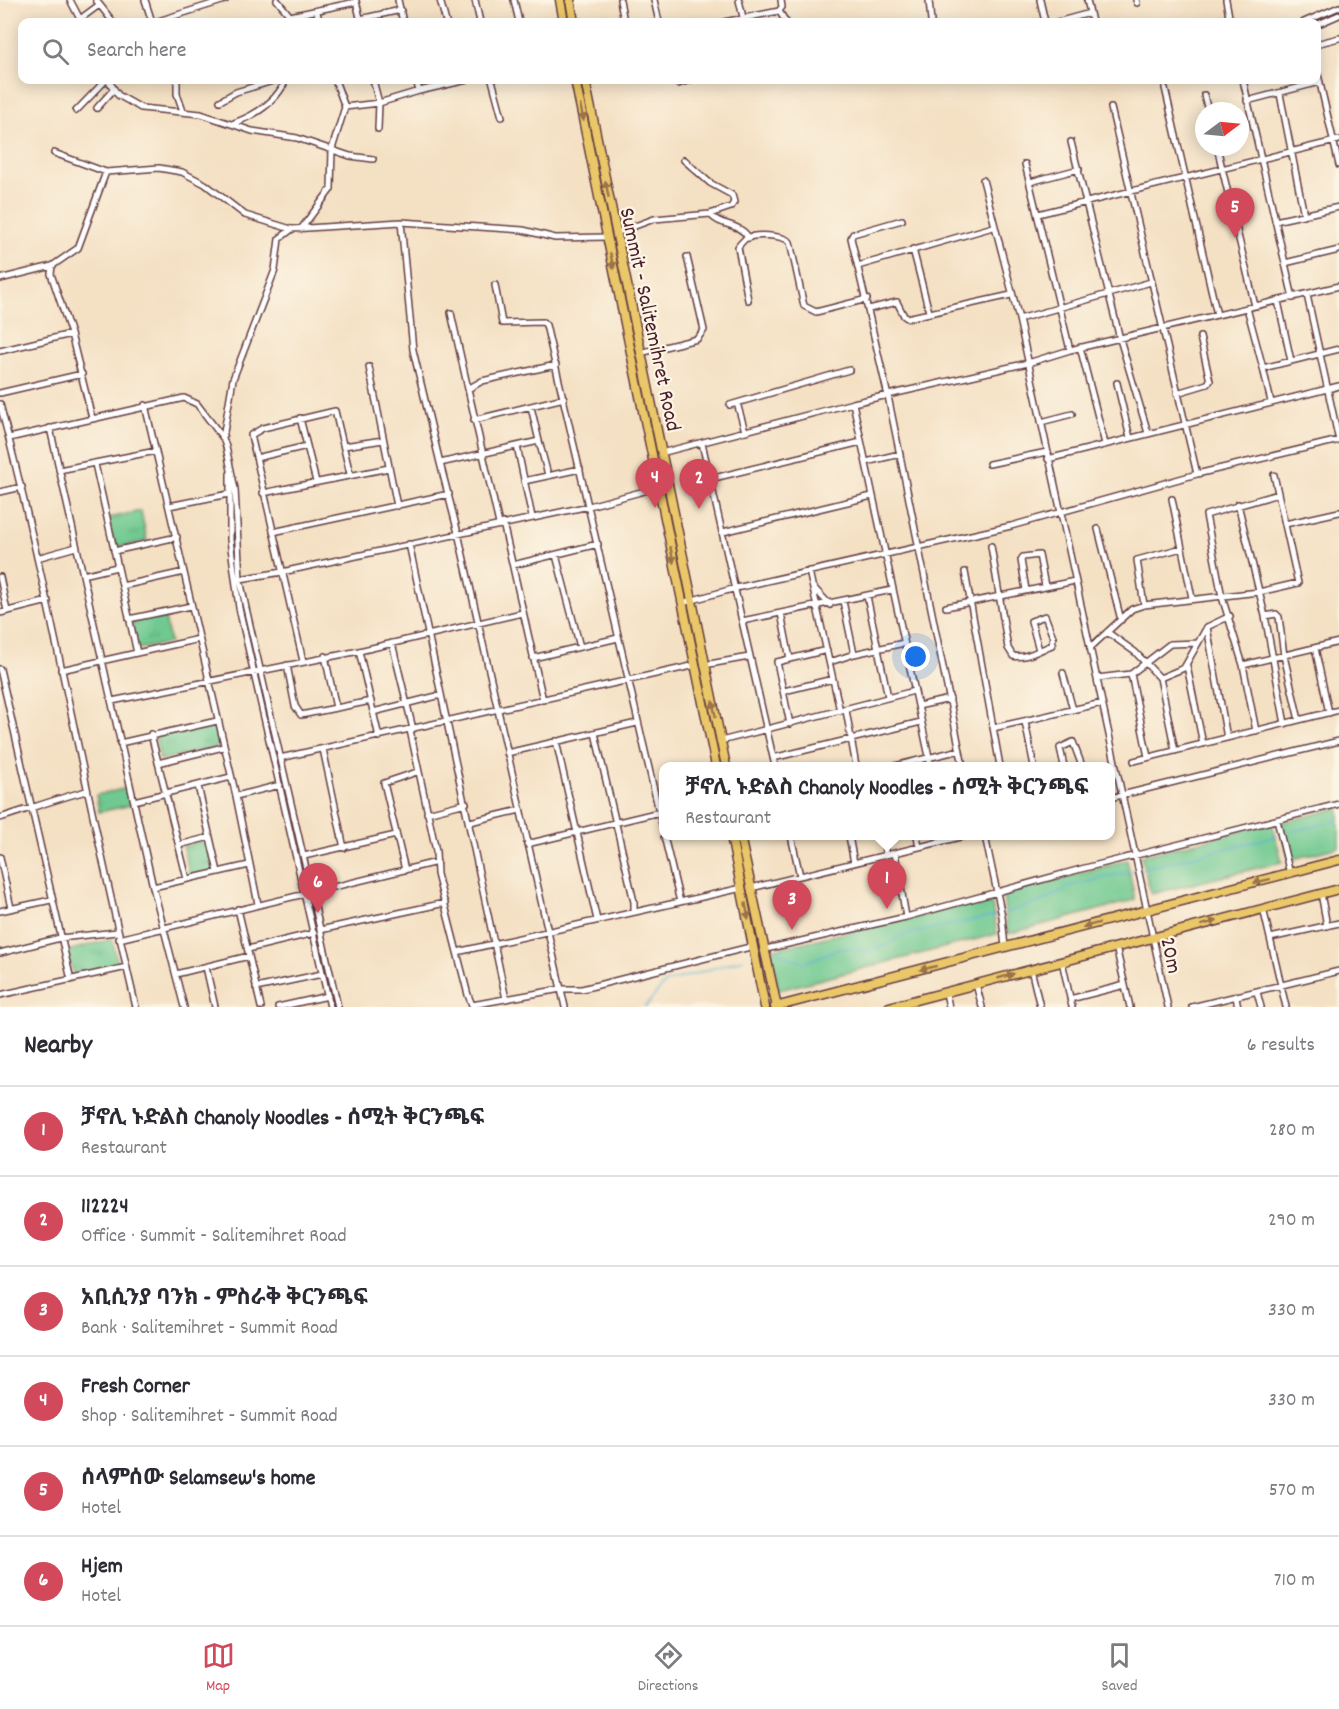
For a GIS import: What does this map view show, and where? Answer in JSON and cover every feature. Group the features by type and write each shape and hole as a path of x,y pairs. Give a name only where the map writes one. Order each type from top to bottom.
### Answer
{"main road":[{"path":"560,0 563,18"},
{"path":"570,0 573,18"},
{"path":"576,84 594,146"},
{"path":"586,84 594,146 659,487 725,762"},
{"name":"Summit - Salitemihret Road","path":"612,238 640,353 686,602"},
{"path":"700,665 715,762"},
{"path":"732,840 747,888 753,898 766,950 776,1007 1339,860"},
{"path":"741,840 754,946 765,1007"},
{"path":"889,1007 1339,889"}],"street":[{"path":"70,0 77,18"},
{"path":"145,0 152,18"},
{"path":"166,18 225,0"},
{"path":"278,0 290,16 356,1 359,18"},
{"path":"398,0 402,18"},
{"path":"441,0 445,18"},
{"path":"475,0 479,18"},
{"path":"514,0 518,18"},
{"path":"620,0 623,18"},
{"path":"654,0 658,18"},
{"path":"738,0 742,18"},
{"path":"754,18 779,11 782,7 781,0"},
{"path":"929,0 931,18"},
{"path":"1040,0 1044,18"},
{"path":"1087,0 1091,18"},
{"path":"1226,0 1229,18"},
{"path":"83,18 98,3 110,18"},
{"path":"1313,18 1339,7"},
{"path":"317,10 318,18"},
{"path":"371,18 400,10"},
{"path":"779,11 783,18"},
{"path":"1072,18 1090,13"},
{"path":"1321,23 1339,15"},
{"path":"1321,43 1339,38"},
{"path":"76,111 103,84"},
{"path":"110,84 123,99 141,108 201,114 373,159"},
{"path":"177,84 177,94 183,111"},
{"path":"220,101 236,92 263,84"},
{"path":"233,124 257,114 284,84"},
{"path":"301,228 331,189 332,149 345,106 337,84"},
{"path":"374,84 379,104 378,129"},
{"path":"417,84 419,91"},
{"path":"345,106 379,104 444,84"},
{"path":"493,84 502,117"},
{"path":"1244,84 1259,160 1293,298"},
{"path":"1247,101 1313,84"},
{"path":"1321,84 1336,141 1339,165"},
{"path":"1165,88 1217,315"},
{"path":"97,108 114,89"},
{"path":"1204,94 1206,102"},
{"path":"1280,94 1305,215"},
{"path":"1111,108 1161,329 1197,474"},
{"path":"1038,214 1336,141"},
{"path":"1071,142 1120,339 1148,433"},
{"path":"54,153 106,172 173,169 204,184 245,215 292,230"},
{"path":"1220,156 1255,306"},
{"path":"330,1007 280,785 240,579 235,489 223,438 233,379 275,270 279,239 292,230 301,228 401,222 523,230 555,238 612,238 654,219 710,214 731,207 734,202 732,195 711,183 684,160"},
{"path":"1025,164 1070,350"},
{"path":"1030,182 1079,169"},
{"path":"0,279 52,266 78,248 106,172"},
{"name":"20m","path":"983,180 993,226 1019,319 1115,762"},
{"path":"1275,221 1339,207"},
{"path":"710,214 714,219 741,228 749,238"},
{"path":"902,220 852,236 888,396 962,762"},
{"path":"401,222 413,350 449,494 565,1007"},
{"path":"858,266 993,226"},
{"path":"748,300 738,247 749,238 788,239 804,306 809,310 816,312 867,299"},
{"path":"913,249 929,312"},
{"path":"1285,264 1339,250"},
{"path":"640,353 697,339 704,330 687,257"},
{"path":"52,266 54,285 71,334 92,418"},
{"path":"1019,319 1150,282"},
{"path":"495,285 502,323 543,322 546,325 638,723 659,803"},
{"path":"660,453 853,403 1028,363 1080,347 1339,286"},
{"path":"869,309 897,302 905,318 1011,295"},
{"path":"686,602 809,570 1011,526 1197,474 1339,440 1307,295"},
{"path":"1278,301 1291,361"},
{"path":"1247,308 1271,402"},
{"path":"451,313 482,454 513,565 543,700"},
{"path":"0,351 71,334"},
{"path":"1177,393 1210,381 1200,337"},
{"path":"1080,347 1105,444"},
{"path":"1263,368 1339,349"},
{"path":"468,388 482,381 556,365"},
{"path":"369,368 397,506"},
{"path":"730,405 849,370"},
{"path":"0,393 82,374"},
{"path":"1117,382 1130,438"},
{"path":"1048,459 1339,386"},
{"path":"474,420 564,398"},
{"path":"9,438 145,405 173,399 190,399 197,404 223,438"},
{"path":"737,403 745,431"},
{"path":"853,403 930,762"},
{"path":"0,404 22,487 48,602 86,791 136,1007"},
{"path":"145,405 177,537 207,680 236,796 258,904"},
{"path":"531,407 548,475"},
{"path":"303,661 255,458 251,438 253,432 300,418 335,411 350,474"},
{"path":"1041,422 1072,414"},
{"path":"300,418 316,482"},
{"path":"50,428 153,887 184,1007"},
{"path":"344,446 383,440"},
{"path":"440,464 539,441"},
{"path":"702,442 774,762"},
{"path":"710,479 861,442"},
{"path":"255,458 307,446"},
{"path":"517,447 532,518"},
{"path":"59,470 156,451"},
{"path":"989,464 1047,452"},
{"path":"866,462 900,454"},
{"path":"95,464 137,652"},
{"path":"263,493 389,468"},
{"path":"524,482 580,469"},
{"path":"230,472 228,494 234,581 304,856 338,1007"},
{"path":"1090,648 1132,609 1144,605 1259,592 1299,582 1274,475"},
{"path":"0,492 22,487"},
{"path":"240,579 589,506 659,487"},
{"path":"169,506 228,494"},
{"path":"273,532 449,494"},
{"path":"1256,731 1244,666 1230,616 1222,597 1206,515 1278,494"},
{"path":"723,532 872,496"},
{"path":"1172,499 1192,598"},
{"path":"1238,504 1265,616 1285,724"},
{"path":"1285,524 1339,512"},
{"path":"1098,529 1121,620"},
{"path":"114,551 177,537"},
{"path":"409,544 496,942 506,999"},
{"path":"513,565 598,544"},
{"path":"991,546 1008,648 1013,656 1019,657 1039,650 1052,645 1054,642 1045,616 1031,621 1039,650"},
{"path":"37,558 76,547"},
{"path":"1144,605 1137,560 1182,548"},
{"path":"556,555 580,647"},
{"path":"1026,590 1021,560 1023,557 1039,555 1045,586"},
{"path":"83,575 117,567"},
{"path":"809,570 833,679 851,739 855,762"},
{"path":"122,586 184,572"},
{"path":"965,572 999,762"},
{"path":"0,578 7,611"},
{"path":"946,607 1075,581"},
{"path":"812,587 830,604"},
{"path":"742,621 817,608 892,590"},
{"path":"867,596 888,697"},
{"path":"0,614 48,602"},
{"path":"843,602 854,654"},
{"path":"129,619 191,606"},
{"path":"112,701 325,656 359,651 522,613"},
{"path":"781,613 790,658"},
{"path":"1265,616 1276,614 1280,617 1284,656 1299,720"},
{"path":"1203,744 1187,666 1207,627 1230,616"},
{"path":"1207,627 1227,738"},
{"path":"1107,632 1146,662 1161,678 1175,751"},
{"path":"533,658 618,638"},
{"path":"62,670 199,639"},
{"path":"1244,666 1339,642"},
{"path":"392,643 412,729 417,772 437,862 436,868 472,1006 561,989 582,989 754,946"},
{"path":"830,662 904,643"},
{"path":"1096,678 1131,674 1170,644 1198,643"},
{"path":"1314,648 1329,713"},
{"path":"790,724 777,664 790,658 827,650"},
{"path":"359,651 379,737"},
{"path":"325,656 336,708"},
{"path":"280,758 628,680 749,657"},
{"path":"287,665 298,714 371,701"},
{"path":"1161,678 1187,666"},
{"path":"0,669 70,980"},
{"path":"1063,673 1073,710"},
{"path":"1131,674 1148,757"},
{"path":"784,691 833,679"},
{"path":"721,741 914,691"},
{"path":"373,712 441,695"},
{"path":"918,706 950,699"},
{"path":"0,702 8,701"},
{"path":"993,728 1102,703"},
{"path":"1134,761 1339,710"},
{"path":"120,743 217,721"},
{"path":"773,758 921,722"},
{"path":"1025,722 1033,762"},
{"path":"507,753 638,723"},
{"path":"595,732 634,912"},
{"path":"151,735 187,879"},
{"path":"555,741 597,920"},
{"path":"1115,797 1339,741"},
{"path":"1063,762 1060,748 1073,742 1080,762"},
{"path":"158,764 223,747"},
{"path":"323,749 344,848"},
{"path":"912,762 960,750"},
{"name":"20m","path":"1115,763 1168,1007"},
{"path":"405,870 384,783 417,772"},
{"path":"134,801 231,777"},
{"path":"236,796 280,785"},
{"path":"198,786 218,872"},
{"path":"0,818 31,809 38,803 86,791"},
{"path":"427,813 466,803"},
{"path":"766,950 906,917 1136,855 1339,804"},
{"path":"470,822 520,810"},
{"path":"527,844 659,812"},
{"path":"1277,820 1290,874"},
{"path":"304,856 396,835"},
{"path":"180,845 210,837"},
{"path":"665,840 680,902"},
{"path":"792,840 800,876"},
{"path":"850,840 854,863"},
{"path":"883,840 886,855"},
{"path":"917,840 919,847"},
{"path":"457,952 800,876 942,840"},
{"path":"986,840 1001,909 1005,948"},
{"path":"896,853 906,917"},
{"path":"0,858 11,908"},
{"path":"0,953 60,938 118,935 164,927 437,862"},
{"path":"153,887 249,865"},
{"path":"1321,893 1328,926"},
{"path":"0,911 51,900"},
{"path":"320,930 445,903"},
{"path":"1263,908 1286,1007"},
{"path":"238,909 261,1007"},
{"path":"1270,938 1339,923"},
{"path":"176,974 206,967 314,933"},
{"path":"1116,947 1130,1007"},
{"path":"1062,961 1072,1007"},
{"path":"0,995 127,967"},
{"path":"206,967 215,1007"},
{"path":"1031,969 1039,1007"},
{"path":"1192,1007 1339,971"},
{"path":"256,988 322,974"},
{"path":"976,984 982,1007"},
{"path":"1070,999 1125,985"},
{"path":"1257,992 1261,1007"},
{"path":"946,993 949,1007"},
{"path":"278,1007 328,996"},
{"path":"1236,997 1238,1007"}],"green space":[{"path":"141,511 147,541 114,548 108,518"},
{"path":"164,613 170,643 138,649 131,620"},
{"path":"214,723 220,746 160,760 155,735"},
{"path":"128,788 132,805 99,812 96,795"},
{"path":"1339,808 1339,847 1289,860 1280,823"},
{"path":"1272,823 1282,862 1151,894 1141,856"},
{"path":"210,839 217,871 190,877 183,846"},
{"path":"1127,860 1135,900 1008,934 1003,895"},
{"path":"991,899 997,934 779,990 770,950"},
{"path":"112,939 118,964 74,975 67,951"}],"waterway":[{"path":"1282,834 1339,820"},
{"path":"1003,914 1042,901 1071,886 1277,836"},
{"path":"777,952 804,963 838,949 858,948 863,952 888,945 902,935 999,915"},
{"path":"645,1007 665,983 743,959"}],"place":[{"name":"ሰላምሰው Selamsew's home","path":"1235,238"},
{"name":"Fresh Corner","path":"655,508"},
{"name":"112224","path":"699,509"},
{"name":"ቻኖሊ ኑድልስ Chanoly Noodles - ሰሚት ቅርንጫፍ","path":"887,909"},
{"name":"Hjem","path":"318,913"},
{"name":"አቢሲንያ ባንክ - ምስራቅ ቅርንጫፍ","path":"792,930"}]}
